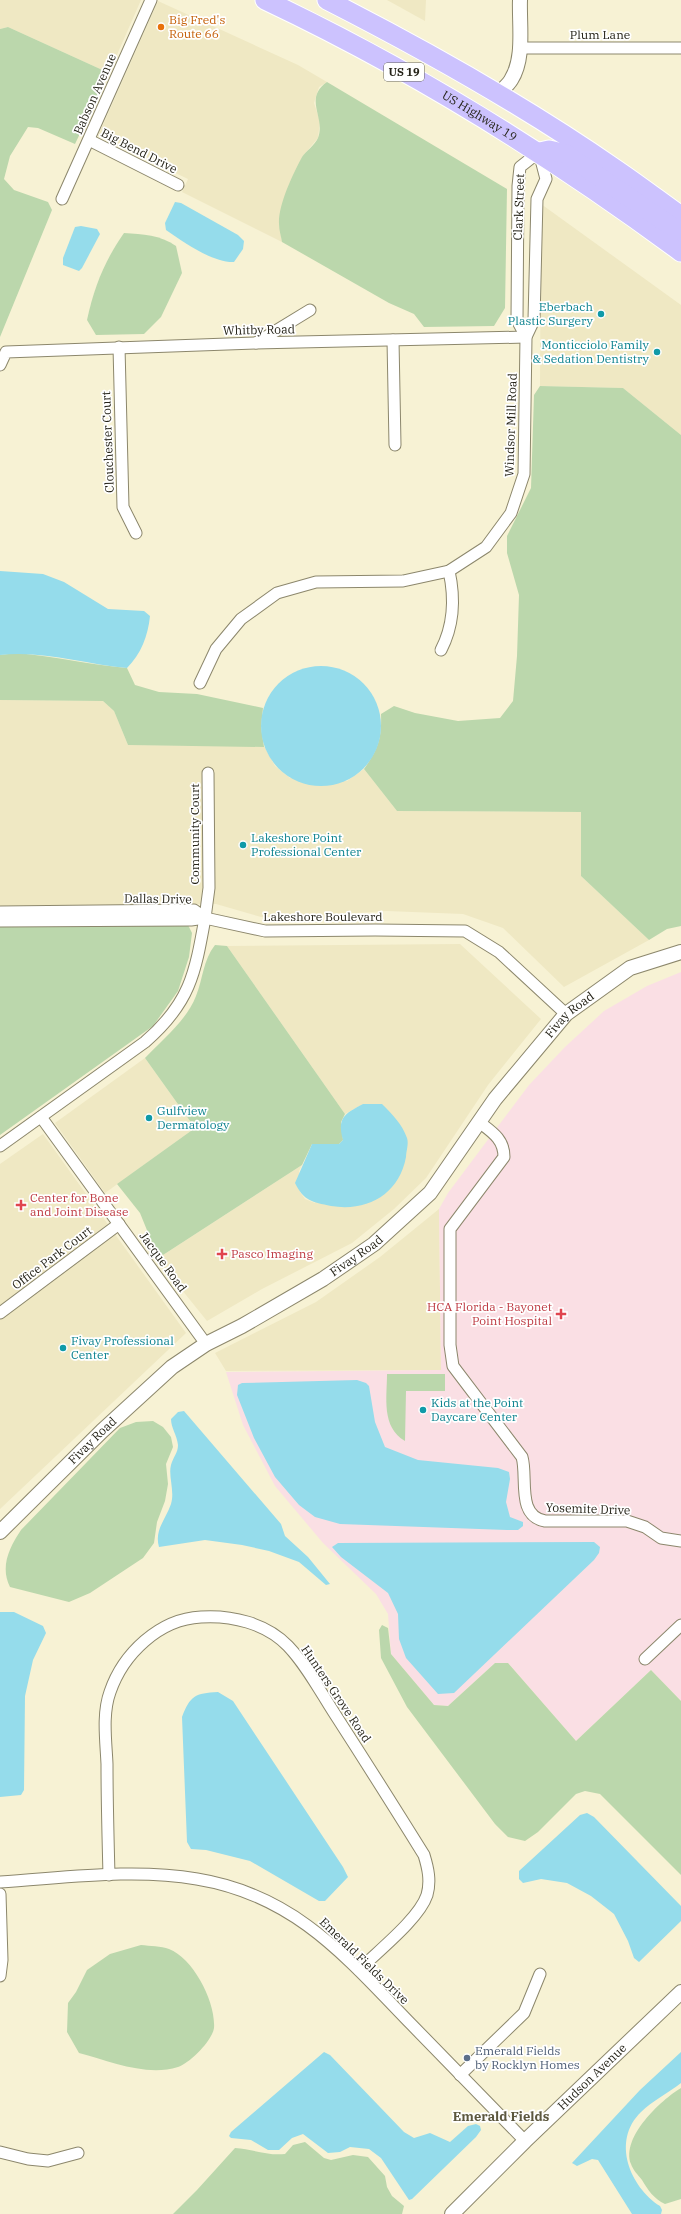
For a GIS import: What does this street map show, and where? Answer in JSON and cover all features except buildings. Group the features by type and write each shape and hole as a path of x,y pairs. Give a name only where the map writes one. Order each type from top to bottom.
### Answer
{"highway":[{"name":"US Highway 19","path":"265,0 346,40 471,109 576,177 681,252"},
{"name":"US 19","path":"328,0 407,41 498,94 617,170 681,216"},
{"path":"346,40 402,57 472,95 491,99 498,94"},
{"path":"539,152 549,150 566,154 671,226 681,231"}],"street":[{"name":"Babson Avenue","path":"62,198 151,0"},
{"path":"498,94 511,80 516,68 519,48 520,0"},
{"name":"Plum Lane","path":"519,48 681,48"},
{"name":"Big Bend Drive","path":"89,140 178,185"},
{"name":"Clark Street","path":"539,152 546,179 537,198 534,320 526,338 516,320 518,186 520,167 539,152"},
{"path":"255,343 310,310"},
{"name":"Whitby Road","path":"0,365 6,352 255,343 526,338"},
{"name":"Windsor Mill Road","path":"200,683 216,649 241,619 277,593 316,582 403,581 449,571 486,547 511,513 524,474 526,338"},
{"path":"393,340 395,445"},
{"name":"Clouchester Court","path":"119,347 123,507 136,533"},
{"path":"441,650 451,627 453,588 449,571"},
{"name":"Community Court","path":"205,918 209,888 208,774"},
{"name":"Dallas Drive","path":"0,912 194,910 205,918"},
{"path":"0,1146 145,1042 162,1028 179,1005 191,982 205,918"},
{"name":"Dallas Drive","path":"0,921 191,920 205,918"},
{"name":"Lakeshore Boulevard","path":"205,918 265,931 465,931 499,952 566,1014"},
{"name":"Fivay Road","path":"0,1532 102,1431 172,1367 206,1344 242,1326 315,1284 374,1244 430,1193 495,1099 566,1014 630,968 681,952"},
{"name":"Jacque Road","path":"41,1117 206,1344"},
{"name":"Yosemite Drive","path":"479,1122 498,1137 502,1144 504,1157 450,1230 450,1345 453,1366 522,1457 525,1465 526,1501 532,1516 537,1520 628,1521 645,1527 661,1538 681,1541"},
{"name":"Office Park Court","path":"0,1313 119,1224"},
{"name":"Hunters Grove Road","path":"109,1875 106,1719 110,1692 124,1662 147,1639 168,1625 193,1617 219,1616 245,1620 268,1631 288,1646 310,1676 424,1855 429,1874 427,1894 418,1912 359,1970"},
{"path":"644,1659 681,1625"},
{"name":"Emerald Fields Drive","path":"0,1882 109,1875 155,1874 198,1879 246,1891 292,1914 321,1934 359,1970 525,2141"},
{"path":"0,1894 2,1960 0,1976"},
{"path":"460,2075 524,2012 540,1974"},
{"name":"Hudson Avenue","path":"452,2214 525,2141 681,1992"},
{"path":"0,2152 28,2159 48,2161 78,2153"}],"shaded area":[{"path":"0,0 141,0 109,73 8,27 0,29"},
{"path":"387,0 426,0 425,21"},
{"path":"158,1 298,65 327,82 319,87 314,103 320,121 318,138 302,157 279,223 282,242 182,192 188,179 98,136"},
{"path":"541,204 681,305 681,435 623,388 540,386"},
{"path":"0,700 103,701 114,711 128,745 264,746 275,766 290,778 347,781 364,769 397,811 581,812 581,876 649,940 564,987 503,928 463,914 387,911 279,918 261,917 216,904 0,906"},
{"path":"460,944 541,1019 488,1085 426,1178 394,1209 352,1243 262,1289 207,1321 157,1259 302,1165 299,1171 300,1192 305,1199 315,1203 363,1104 345,1114 227,946"},
{"name":"HCA Florida - Bayonet Point Hospital","path":"681,972 681,1701 651,1670 576,1741 508,1663 495,1663 448,1706 434,1705 391,1654 388,1614 376,1594 323,1543 275,1486 243,1425 226,1372 441,1370 439,1209 448,1193 529,1085 565,1047 604,1011 647,986"},
{"path":"145,1058 195,1128 105,1193 55,1123"},
{"path":"43,1134 186,1333 0,1509 0,1164"},
{"path":"439,1209 441,1370 226,1371 215,1353 316,1302 380,1257"}],"green space":[{"path":"8,27 109,73 75,144 38,128 28,127 10,156 4,179 14,190 48,202 52,210 0,337 0,29"},
{"path":"327,82 507,189 505,308 494,326 424,327 414,314 389,303 282,242 279,216 283,199 302,157 318,138 320,130 316,108 317,95 320,88"},
{"path":"124,233 158,237 176,246 182,273 161,317 144,334 96,335 87,320 90,308 101,274 111,253"},
{"path":"540,386 623,388 681,435 681,926 667,929 649,940 581,876 581,812 397,811 364,769 376,749 380,737 381,714 394,706 415,713 458,721 500,718 513,701 517,656 519,595 507,553 507,536 531,488 534,395"},
{"path":"17,653 127,668 135,685 159,692 197,694 263,708 261,727 264,747 128,745 114,711 103,701 0,700 0,655"},
{"path":"0,925 188,925 192,933 189,957 178,991 153,1026 0,1135"},
{"path":"215,945 227,946 345,1114 341,1122 343,1140 339,1144 312,1144 302,1165 163,1255 155,1250 140,1213 117,1184 195,1128 145,1058 174,1029 192,1005 208,957"},
{"path":"387,1374 445,1374 445,1391 406,1391 405,1441 397,1435 389,1420 386,1402"},
{"path":"153,1421 163,1427 171,1437 173,1447 166,1464 168,1484 165,1501 157,1522 154,1543 143,1558 90,1593 69,1602 10,1587 6,1572 7,1558 21,1530 120,1428 136,1422"},
{"path":"382,1625 388,1628 391,1654 434,1705 448,1706 495,1663 508,1663 576,1741 651,1670 681,1701 681,1875 600,1794 585,1791 576,1794 538,1832 525,1841 508,1837 495,1824 407,1707 381,1658 379,1630"},
{"path":"141,1945 166,1948 178,1954 186,1961 201,1982 211,2006 214,2018 214,2028 209,2039 200,2051 183,2065 178,2067 166,2070 141,2069 116,2064 79,2053 67,2032 68,2003 76,1992 87,1970 110,1954"},
{"path":"681,2088 681,2199 665,2204 652,2194 634,2170 629,2153 637,2131 645,2120 663,2101"},
{"path":"305,2142 324,2158 331,2160 353,2155 368,2157 385,2176 387,2187 392,2196 404,2206 402,2214 173,2214 235,2148 272,2154 285,2154 293,2145"}],"water":[{"path":"175,202 181,203 238,235 244,241 243,249 234,262 217,259 198,251 166,230 165,223"},
{"path":"81,226 97,229 100,234 79,271 63,265 63,258 75,227"},
{"path":"0,571 43,574 64,582 108,609 144,611 150,616 146,638 140,651 127,668 32,654 0,655"},
{"path":"321,666 344,670 364,683 377,703 381,726 377,749 364,769 344,782 321,786 298,782 278,769 265,749 261,726 265,703 278,683 298,670"},
{"path":"363,1104 382,1104 403,1128 408,1143 406,1157 397,1181 380,1198 357,1206 331,1206 309,1200 302,1194 295,1183 312,1144 339,1144 343,1140 341,1126 344,1118 351,1111"},
{"path":"357,1380 366,1383 369,1386 375,1422 385,1447 418,1460 498,1468 509,1472 510,1479 506,1502 510,1517 523,1522 523,1526 518,1530 507,1530 340,1524 315,1517 299,1505 275,1477 254,1438 237,1395 238,1385 242,1383"},
{"path":"184,1411 281,1524 285,1536 308,1557 330,1584 326,1585 299,1562 269,1551 242,1545 205,1540 159,1547 159,1530 172,1499 170,1469 178,1448 171,1419 178,1412"},
{"path":"594,1542 600,1547 599,1553 594,1560 454,1693 438,1694 406,1658 399,1639 398,1614 388,1593 341,1557 332,1547 338,1543"},
{"path":"0,1612 14,1612 43,1626 46,1633 33,1660 25,1696 24,1790 21,1795 0,1797"},
{"path":"218,1692 233,1701 343,1867 348,1877 325,1901 319,1901 250,1861 206,1850 191,1849 187,1842 182,1717 188,1704 194,1697 204,1693"},
{"path":"587,1813 594,1817 681,1906 681,1921 639,1962 634,1958 628,1941 614,1914 591,1896 567,1883 541,1879 523,1883 519,1879 519,1871 580,1815"},
{"path":"324,2052 330,2055 404,2132 414,2138 430,2133 450,2142 468,2126 476,2124 480,2126 481,2130 476,2137 412,2199 409,2200 381,2158 369,2149 350,2147 340,2152 328,2153 303,2134 292,2138 279,2150 268,2150 251,2140 231,2138 229,2136 231,2132"},
{"path":"681,2052 681,2083 641,2112 632,2124 627,2136 626,2149 628,2163 633,2176 649,2198 660,2206 662,2210 661,2214 632,2214 598,2160 592,2159 577,2166 572,2163 640,2090"}],"place":[{"name":"Big Fred's Route 66","path":"161,27"},
{"name":"Eberbach Plastic Surgery","path":"601,314"},
{"name":"Monticciolo Family & Sedation Dentistry","path":"657,352"},
{"name":"Lakeshore Point Professional Center","path":"243,845"},
{"name":"Gulfview Dermatology","path":"149,1118"},
{"name":"Center for Bone and Joint Disease","path":"21,1205"},
{"name":"Pasco Imaging","path":"222,1254"},
{"name":"HCA Florida - Bayonet Point Hospital","path":"561,1314"},
{"name":"Fivay Professional Center","path":"63,1348"},
{"name":"Kids at the Point Daycare Center","path":"423,1410"},
{"name":"Emerald Fields by Rocklyn Homes","path":"467,2058"}],"district":[{"name":"Emerald Fields","path":"501,2116"}]}
